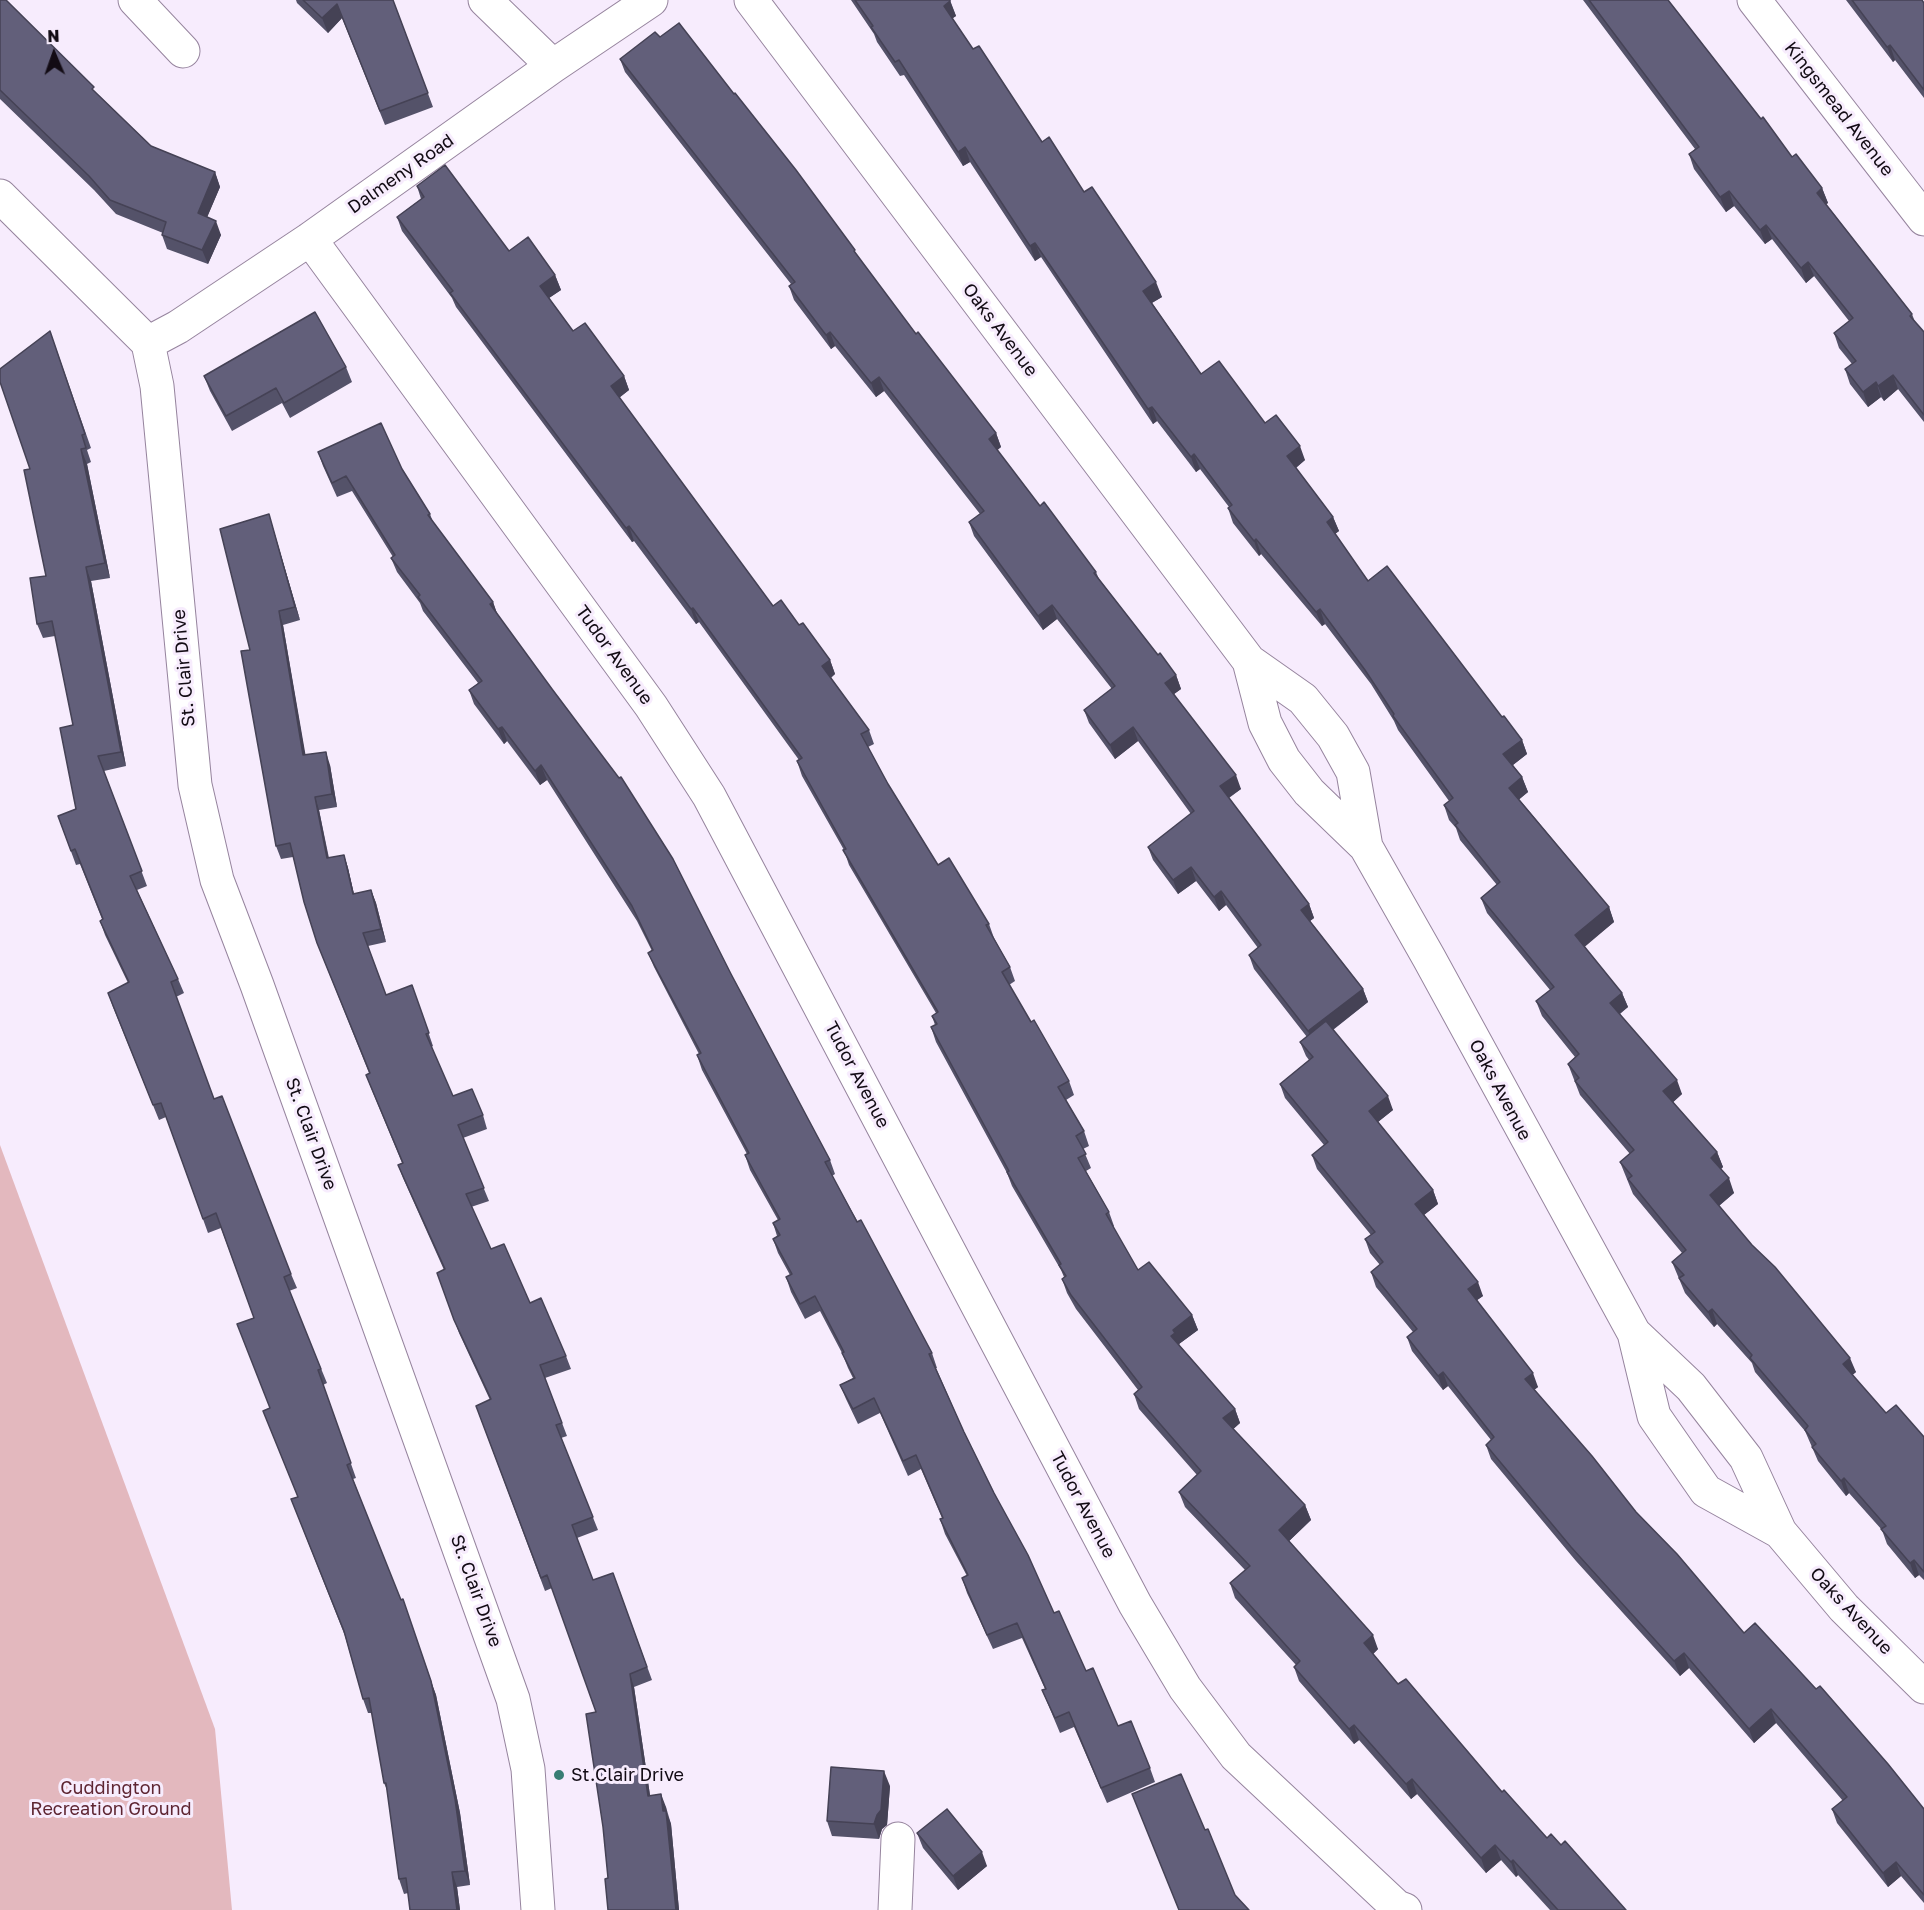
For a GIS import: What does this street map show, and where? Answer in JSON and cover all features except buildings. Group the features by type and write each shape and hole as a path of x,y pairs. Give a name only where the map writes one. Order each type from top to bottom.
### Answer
{"street":[{"path":"135,0 183,51"},
{"path":"484,0 553,66"},
{"name":"Dalmeny Road","path":"148,343 178,327 310,239 553,66 651,0"},
{"name":"Oaks Avenue","path":"751,0 1249,661 1303,699 1333,735 1353,772 1366,847"},
{"name":"Kingsmead Avenue","path":"1754,0 1924,219"},
{"path":"0,196 148,343"},
{"name":"Tudor Avenue","path":"310,239 651,706 709,796 1135,1604 1185,1688 1236,1756 1400,1909"},
{"name":"St. Clair Drive","path":"148,343 157,386 195,785 217,880 302,1108 492,1634 513,1699 528,1769 538,1910"},
{"name":"Oaks Avenue","path":"1249,661 1265,723 1284,760 1309,792 1366,847 1634,1334 1654,1416 1706,1491 1780,1532"},
{"name":"Oaks Avenue","path":"1634,1334 1691,1387 1746,1458 1780,1532 1844,1608 1924,1687"},
{"path":"895,1910 898,1839"}],"green space":[{"name":"Cuddington Recreation Ground","path":"0,1145 215,1729 232,1910 0,1910"}],"place":[{"name":"St.Clair Drive","path":"559,1775"}]}
